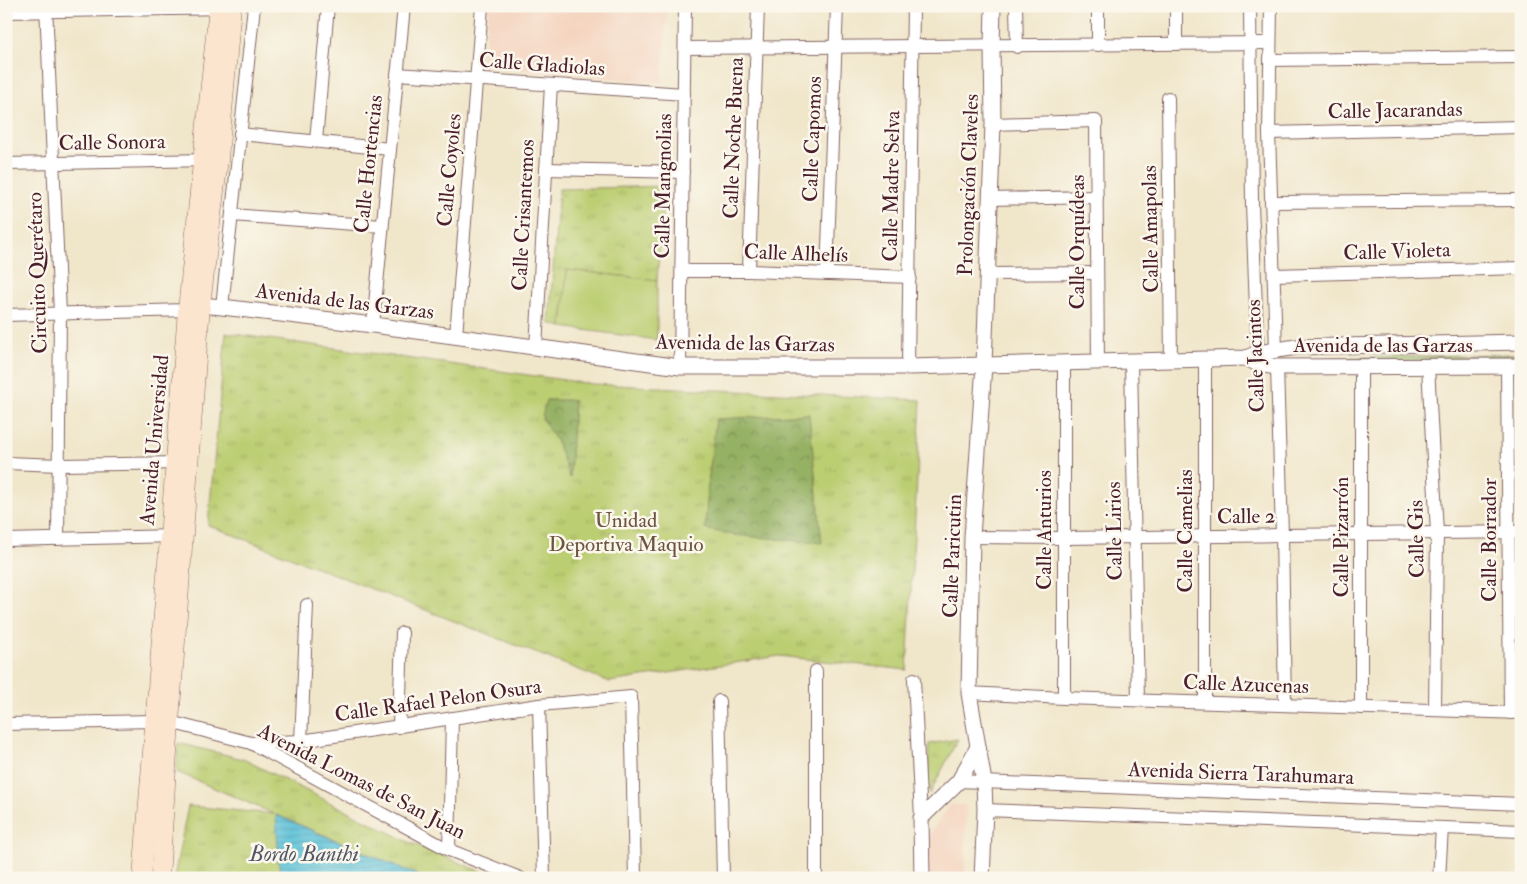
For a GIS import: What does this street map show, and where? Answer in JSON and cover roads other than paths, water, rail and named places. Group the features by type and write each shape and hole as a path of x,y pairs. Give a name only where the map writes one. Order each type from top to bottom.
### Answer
{"main road":[{"name":"Avenida Universidad","path":"142,878 162,722 194,307 225,7"},
{"name":"Avenida Universidad","path":"160,878 162,722"}],"street":[{"path":"222,307 254,6"},
{"path":"316,141 328,6"},
{"name":"Calle Hortencias","path":"373,325 404,6"},
{"name":"Calle Coyoles","path":"456,336 482,6"},
{"name":"Calle Mangnolias","path":"680,367 685,6"},
{"name":"Calle Noche Buena","path":"749,271 758,6"},
{"name":"Calle Capomos","path":"827,274 837,6"},
{"name":"Calle Madre Selva","path":"908,367 913,6"},
{"name":"Prolongación Claveles","path":"984,366 993,124 993,6"},
{"path":"1016,6 1017,47"},
{"path":"1098,6 1098,45"},
{"path":"1176,6 1176,44"},
{"name":"Calle Jacintos","path":"1250,6 1254,358"},
{"name":"Calle Jacintos","path":"1271,6 1269,44 1271,202 1282,535 1285,705"},
{"path":"6,12 46,9 225,7"},
{"name":"Circuito Querétaro","path":"46,9 60,314 58,539"},
{"path":"685,48 1269,44"},
{"path":"1270,60 1521,57"},
{"name":"Calle Gladiolas","path":"397,74 684,94"},
{"name":"Calle Crisantemos","path":"536,348 550,85"},
{"name":"Calle Amapolas","path":"1168,98 1171,360"},
{"name":"Calle Orquídeas","path":"993,124 1096,121 1098,362"},
{"name":"Calle Jacarandas","path":"1270,133 1521,127"},
{"path":"240,134 390,149"},
{"name":"Calle Sonora","path":"6,164 210,159"},
{"path":"546,169 683,172"},
{"path":"990,199 1096,197"},
{"path":"1271,202 1521,200"},
{"path":"232,215 382,226"},
{"name":"Calle Violeta","path":"1274,275 1521,268"},
{"name":"Calle Alhelís","path":"682,271 749,271 910,277"},
{"path":"987,274 1097,273"},
{"path":"6,315 194,307"},
{"name":"Avenida de las Garzas","path":"194,307 222,307 373,325 680,367 908,367 1131,362 1254,358 1276,350 1296,348 1521,342"},
{"name":"Avenida de las Garzas","path":"1254,358 1277,367 1514,366"},
{"name":"Calle Camelias","path":"1205,359 1205,702"},
{"name":"Calle Lirios","path":"1131,362 1138,700"},
{"name":"Calle Anturios","path":"1064,363 1064,698"},
{"name":"Calle Paricutin","path":"982,878 985,810 984,782 969,693 972,537 984,366"},
{"name":"Calle Pizarrón","path":"1360,366 1361,708"},
{"name":"Calle Gis","path":"1428,366 1437,533 1435,710"},
{"name":"Calle Borrador","path":"1514,366 1515,713"},
{"path":"6,463 60,465 183,463"},
{"name":"Calle 2","path":"972,537 1064,538 1515,532"},
{"path":"6,540 176,536"},
{"path":"302,741 306,605"},
{"path":"400,726 402,633"},
{"path":"816,671 816,878"},
{"path":"914,679 922,878"},
{"name":"Calle Azucenas","path":"969,693 1064,698 1515,713"},
{"name":"Calle Rafael Pelon Osura","path":"251,743 302,741 539,705 631,697 634,878"},
{"path":"719,701 723,878"},
{"path":"539,705 544,878"},
{"path":"449,850 452,718"},
{"name":"Avenida Lomas de San Juan","path":"6,724 162,722 251,743 449,850 520,878"},
{"path":"921,818 959,781 978,747"},
{"name":"Avenida Sierra Tarahumara","path":"959,781 1521,804"},
{"path":"985,810 1521,831"},
{"path":"1439,878 1442,828"}],"water":[{"name":"Bordo Banthi","path":"276,815 424,878 280,878"}],"park label":[{"name":"Unidad Deportiva Maquio","path":"626,532"}]}
